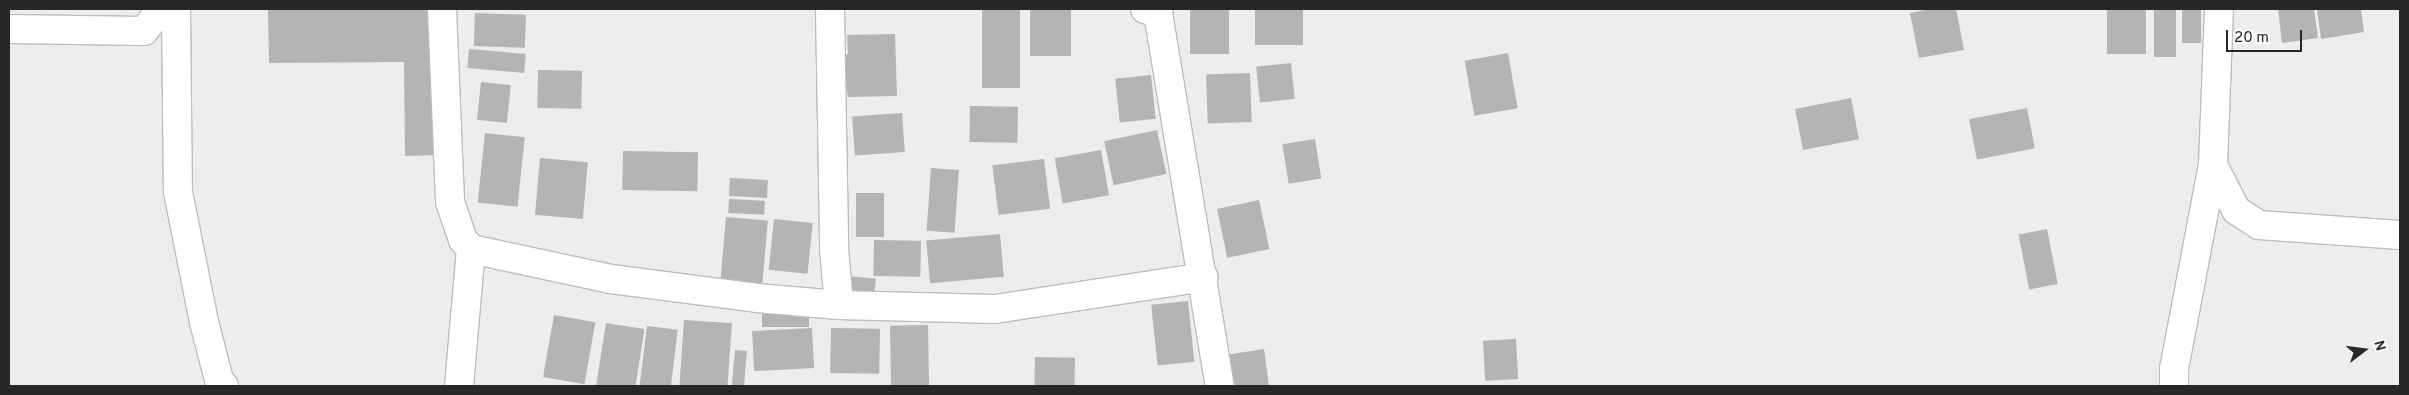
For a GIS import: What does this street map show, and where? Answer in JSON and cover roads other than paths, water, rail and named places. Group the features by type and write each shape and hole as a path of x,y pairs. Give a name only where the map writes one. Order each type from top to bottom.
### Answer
{"street":[{"path":"9,29 144,31 161,9"},
{"path":"176,9 178,192 204,322 219,380 224,386"},
{"path":"442,9 450,202 463,240 471,249 611,278 757,298 839,304 995,309 1204,277"},
{"path":"830,9 834,249 839,304"},
{"path":"1145,9 1158,13 1204,277 1220,386"},
{"path":"2174,386 2174,369 2213,165 2219,9"},
{"path":"2213,165 2236,210 2259,225 2400,235"},
{"path":"459,386 471,249"}]}
